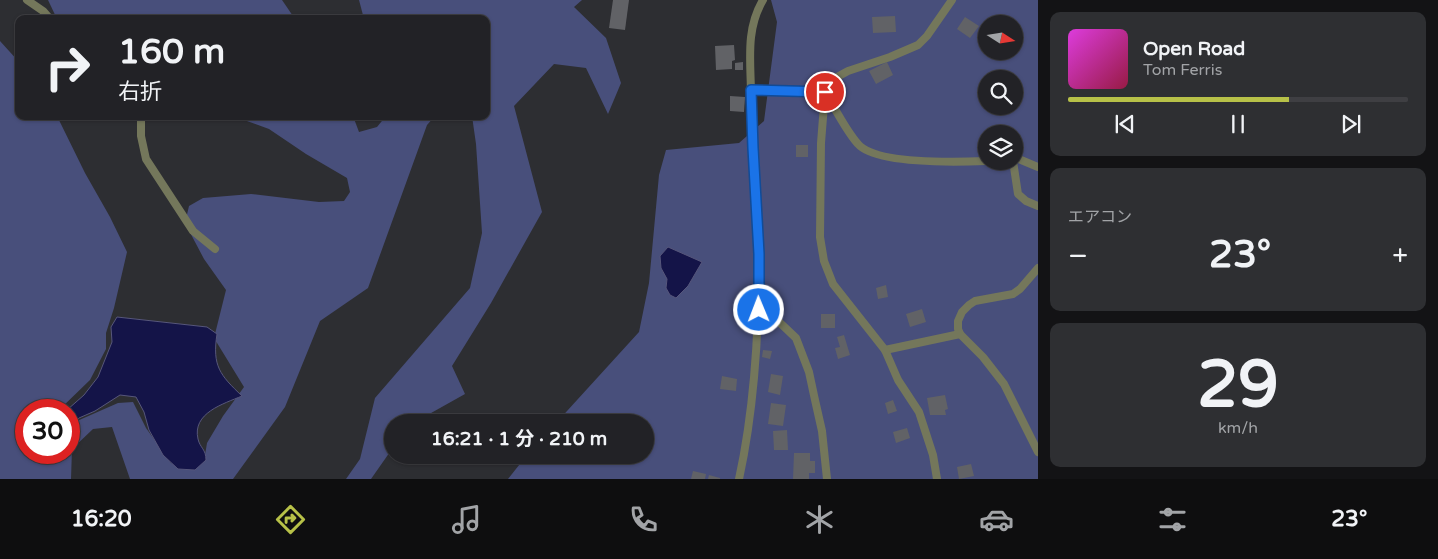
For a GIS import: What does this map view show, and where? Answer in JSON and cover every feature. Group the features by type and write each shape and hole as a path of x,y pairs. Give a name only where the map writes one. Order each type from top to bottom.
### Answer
{"street":[{"path":"27,0 46,15"},
{"path":"739,479 755,370 759,304 759,254 753,148 750,38 754,17 763,0"},
{"path":"937,479 919,412 898,380 885,350 833,284 824,261 820,237 822,143 825,92 828,82 848,71 918,45 927,36 952,0"},
{"path":"751,90 825,92"},
{"path":"825,92 859,146 875,154 895,160 978,161"},
{"path":"141,120 141,136 146,159 194,231 215,249"},
{"path":"1023,160 1038,166"},
{"path":"1014,170 1018,194 1026,201 1038,206"},
{"path":"1038,268 1020,289 1013,294 975,301 962,312 958,321 960,334 983,357 1004,384 1038,452"},
{"path":"759,304 796,338 816,400 822,431 827,479"},
{"path":"885,350 960,334"}],"shaded area":[{"path":"48,0 282,0 292,15 55,15"},
{"path":"359,0 582,0 574,7 606,38 621,83 608,114 586,68 554,64 514,106 542,212 491,303 452,366 465,394 429,414 384,414 384,460 371,479 346,479 360,459 375,398 470,288 482,233 473,120 490,120 490,15 363,15"},
{"path":"771,0 1038,0 1038,479 508,479 520,464 654,464 654,414 564,414 639,332 649,283 659,175 666,150 739,143 764,121 777,22"},
{"path":"0,41 15,58 15,120 59,120 127,252 106,333 106,349 90,380 70,399 15,399 15,464 72,464 71,479 0,479"},
{"path":"244,120 354,120 359,132 377,127 383,120 431,120 427,125 368,288 320,321 285,407 233,479 130,479 112,427 93,429 80,441 80,420 118,403 133,402 146,428 171,463 192,470 204,461 207,443 223,416 244,387 214,338 226,290 204,259 185,223 189,206 203,198 251,194 319,202 344,201 350,192 347,178 269,129"},
{"path":"668,247 702,262 688,286 676,298 670,295 666,288 667,279 661,268 660,256"},
{"path":"117,317 207,327 217,334 216,354 219,369 228,382 242,396 218,406 204,416 200,422 197,430 198,439 205,453 206,460 195,470 178,469 163,455 149,430 144,412 136,397 120,395 95,411 80,418 79,399 98,377 112,342 111,327"}],"building":[{"path":"613,0 629,0 625,30 609,28"},
{"path":"895,16 896,32 873,33 872,17"},
{"path":"965,17 978,25 970,38 957,29"},
{"path":"734,45 735,60 732,61 732,69 716,70 715,46"},
{"path":"743,62 743,70 735,70 735,63"},
{"path":"887,62 893,75 876,84 869,71"},
{"path":"730,96 745,97 744,112 730,111"},
{"path":"796,145 808,145 808,157 796,157"},
{"path":"886,285 888,297 878,299 876,288"},
{"path":"922,309 926,322 910,327 906,314"},
{"path":"821,314 835,314 835,328 821,328"},
{"path":"844,335 850,355 838,359 835,348 840,347 837,337"},
{"path":"763,350 772,351 770,359 762,357"},
{"path":"771,374 783,376 780,395 768,392"},
{"path":"722,376 737,379 736,391 720,389"},
{"path":"945,395 948,409 945,410 946,415 930,415 927,398"},
{"path":"893,400 897,411 888,414 885,403"},
{"path":"771,403 786,405 783,426 768,424"},
{"path":"907,428 910,438 896,443 893,432"},
{"path":"787,430 788,450 774,450 773,431"},
{"path":"794,453 810,453 810,461 815,461 815,473 809,473 809,479 793,479"},
{"path":"971,464 974,476 959,479 957,467"},
{"path":"693,471 706,474 705,479 691,479"},
{"path":"709,475 720,478 720,479 708,479"}],"route":[{"path":"759,310 759,254 751,90 825,92"}]}
